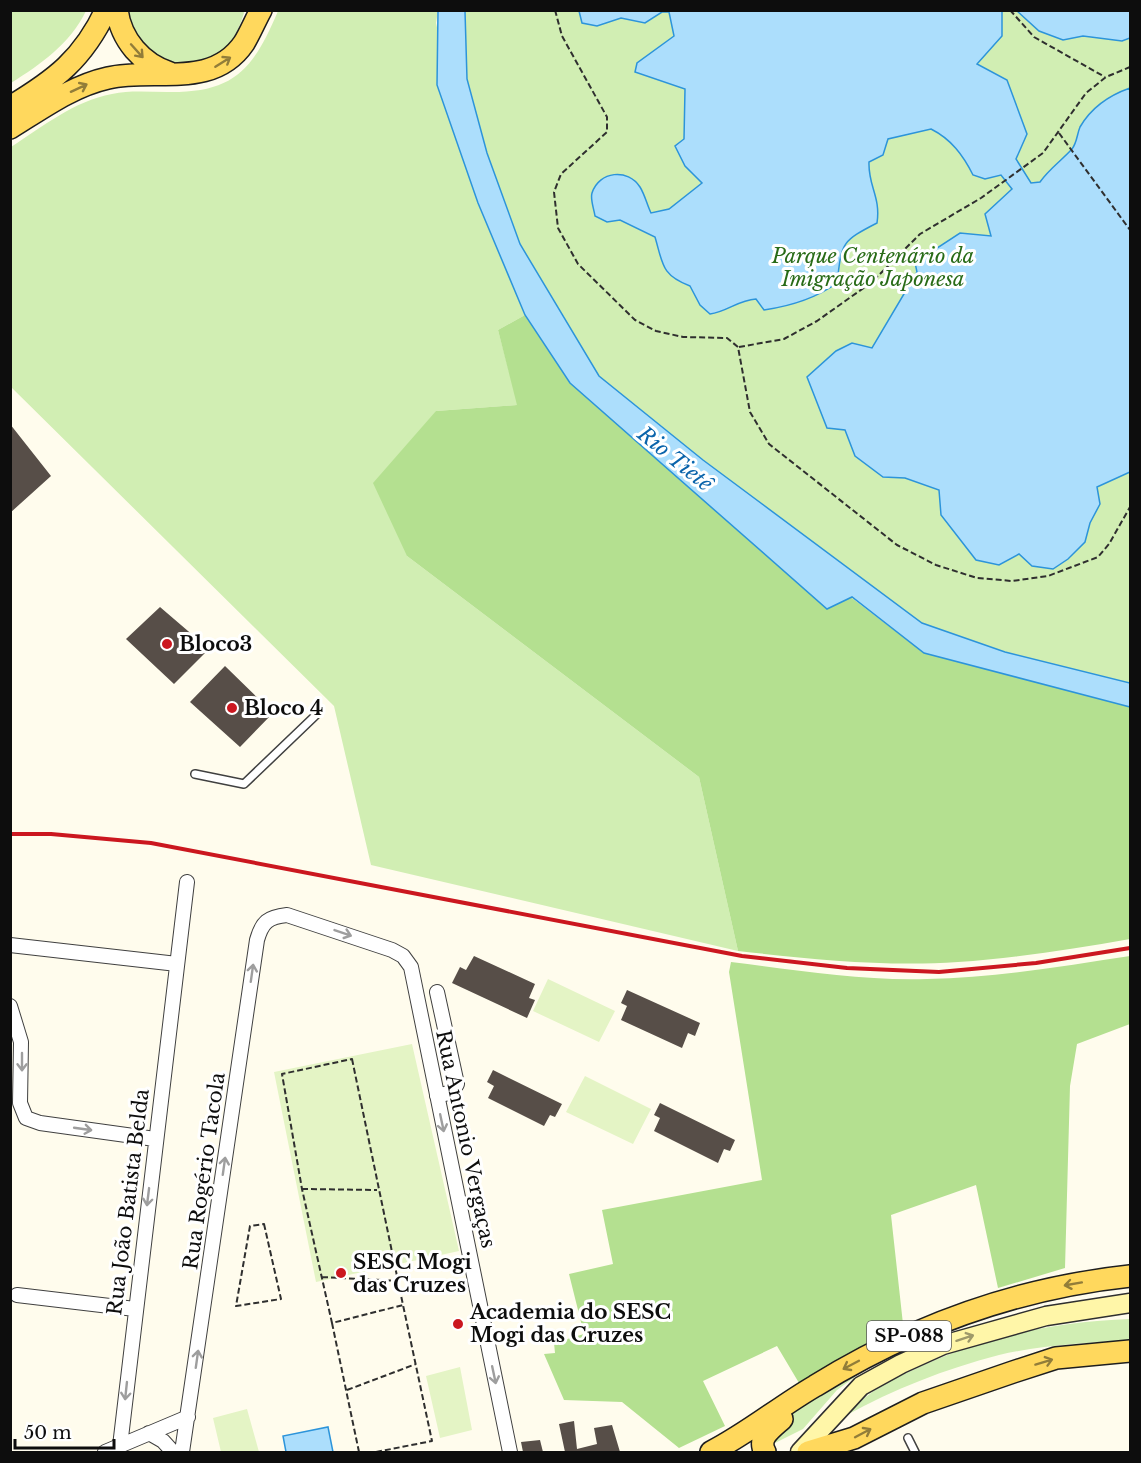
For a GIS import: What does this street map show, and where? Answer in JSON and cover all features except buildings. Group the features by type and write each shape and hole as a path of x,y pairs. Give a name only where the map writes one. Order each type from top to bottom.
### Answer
{"main road":[{"path":"10,108 50,83 73,62 87,46 106,10"},
{"path":"117,10 118,24 136,51 147,63 176,75"},
{"path":"10,130 75,89 110,77 194,75 218,66 234,55 244,43 256,15"},
{"name":"SP-088","path":"711,1452 735,1440 813,1387 890,1344 967,1312 1038,1291 1131,1276"},
{"path":"800,1452 861,1386 902,1364 953,1342 1046,1316 1131,1303"},
{"path":"808,1452 854,1438 923,1403 1056,1358 1131,1351"},
{"path":"765,1452 762,1443 764,1437 813,1387"}],"street":[{"name":"Rua João Batista Belda","path":"120,1446 187,882"},
{"name":"Rua Antonio Vergaças","path":"287,915 392,950 403,956 411,967 510,1452"},
{"name":"Rua Rogério Tacola","path":"182,1452 257,940 261,926 270,917 287,915"},
{"path":"10,945 177,964"},
{"path":"437,992 457,1084 452,1092 437,1096"},
{"path":"10,1006 21,1042 20,1103 26,1118 40,1123 155,1139"},
{"path":"17,1295 135,1309"},
{"path":"105,1452 188,1417"},
{"path":"149,1433 163,1441 173,1452"}],"lane":[{"path":"195,774 244,784 316,715"},
{"path":"909,1438 915,1452"}],"path":[{"path":"555,10 562,36 607,117 607,132 561,174 554,192 558,228 578,264 634,320 656,332 683,337 727,338 738,347 750,412 769,444 897,545 936,565 977,578 1012,581 1048,576 1098,556 1131,507"},
{"path":"1010,10 1034,37 1106,77"},
{"path":"738,347 784,339 818,321 872,282 920,234 1003,182 1043,153 1086,93 1106,77 1131,67"},
{"path":"1059,133 1131,230"},
{"path":"359,1452 302,1189 282,1074 352,1059 432,1441 376,1452"},
{"path":"302,1189 379,1190"},
{"path":"264,1224 281,1299 236,1306 250,1226 264,1224"},
{"path":"322,1277 399,1281"},
{"path":"332,1323 403,1305"},
{"path":"347,1390 416,1364"}],"green space":[{"path":"11,10 86,11 72,34 54,52 11,83"},
{"path":"126,10 243,10 244,13 235,35 216,55 203,61 176,63 151,53 140,44 132,33"},
{"path":"278,11 438,11 436,23 478,203 525,315 498,330 518,405 436,411 407,556 699,777 738,951 371,865 334,706 11,387 11,147 59,116 98,97 140,91 190,91 209,88 225,82 250,63 260,49"},
{"name":"Parque Centenário da Imigração Japonesa","path":"465,11 1130,11 1130,683 1005,652 922,623 703,460 599,376 520,244 487,153 467,79"},
{"path":"525,315 570,383 924,653 1130,707 1130,939 1023,956 903,964 738,951 699,777 407,556 373,483 436,411 517,405 498,330"},
{"path":"1130,956 1130,1024 1077,1044 1070,1086 1065,1268 998,1288 976,1185 891,1215 903,1324 799,1383 777,1346 703,1381 725,1426 679,1448 622,1402 564,1400 544,1354 555,1353 554,1343 584,1334 569,1274 613,1264 602,1210 762,1180 729,972 731,962 854,977 927,979 1003,974"},
{"path":"548,979 615,1011 599,1042 533,1011"},
{"path":"412,1044 459,1251 316,1282 274,1072"},
{"path":"585,1076 651,1109 633,1144 566,1112"},
{"path":"1130,1319 1130,1340 1081,1343 999,1355 920,1381 845,1416 868,1395 889,1382 926,1364 976,1345 1026,1331 1076,1323"},
{"path":"460,1367 472,1430 440,1438 426,1376"},
{"path":"854,1374 855,1377 837,1390 803,1429 775,1443 771,1442 776,1431 794,1412"},
{"path":"247,1409 259,1452 221,1452 213,1418"}],"water":[{"name":"Rio Tietê","path":"438,11 465,11 467,79 487,153 520,244 599,376 703,460 922,623 1005,652 1130,683 1130,707 924,653 852,597 827,609 570,383 525,315 478,203 437,85"},
{"path":"579,11 1002,11 1002,36 977,64 1007,80 1027,134 1016,159 1031,183 1040,182 1072,149 1080,127 1095,108 1115,94 1130,88 1130,472 1097,487 1100,504 1090,523 1085,542 1068,559 1053,569 1032,566 1019,554 999,565 976,560 941,515 939,490 905,478 883,477 855,456 845,430 827,428 807,377 836,351 852,343 872,348 917,272 913,253 925,256 960,233 991,236 985,214 1012,189 1001,175 985,179 973,175 956,148 931,129 888,139 883,155 869,162 870,178 877,206 877,223 856,235 845,245 840,259 837,283 811,298 784,306 764,310 756,299 744,301 710,314 700,305 690,286 668,273 655,237 620,220 607,222 595,216 592,201 592,193 596,186 607,176 621,175 635,181 642,190 651,213 669,209 702,183 685,166 675,146 684,139 685,89 635,72 637,63 674,36 669,12 662,12 645,23 621,18 597,26 582,23"},
{"path":"1017,11 1130,11 1130,38 1122,41 1083,36 1063,40 1039,31"},
{"path":"328,1427 333,1452 286,1452 283,1436"}],"railway":[{"path":"10,834 51,834 151,843 742,956 847,968 939,972 1036,963 1130,948"}],"place":[{"name":"Bloco3","path":"167,644"},
{"name":"Bloco 4","path":"232,708"},
{"name":"SESC Mogi das Cruzes","path":"341,1273"},
{"name":"Academia do SESC Mogi das Cruzes","path":"458,1324"}]}
